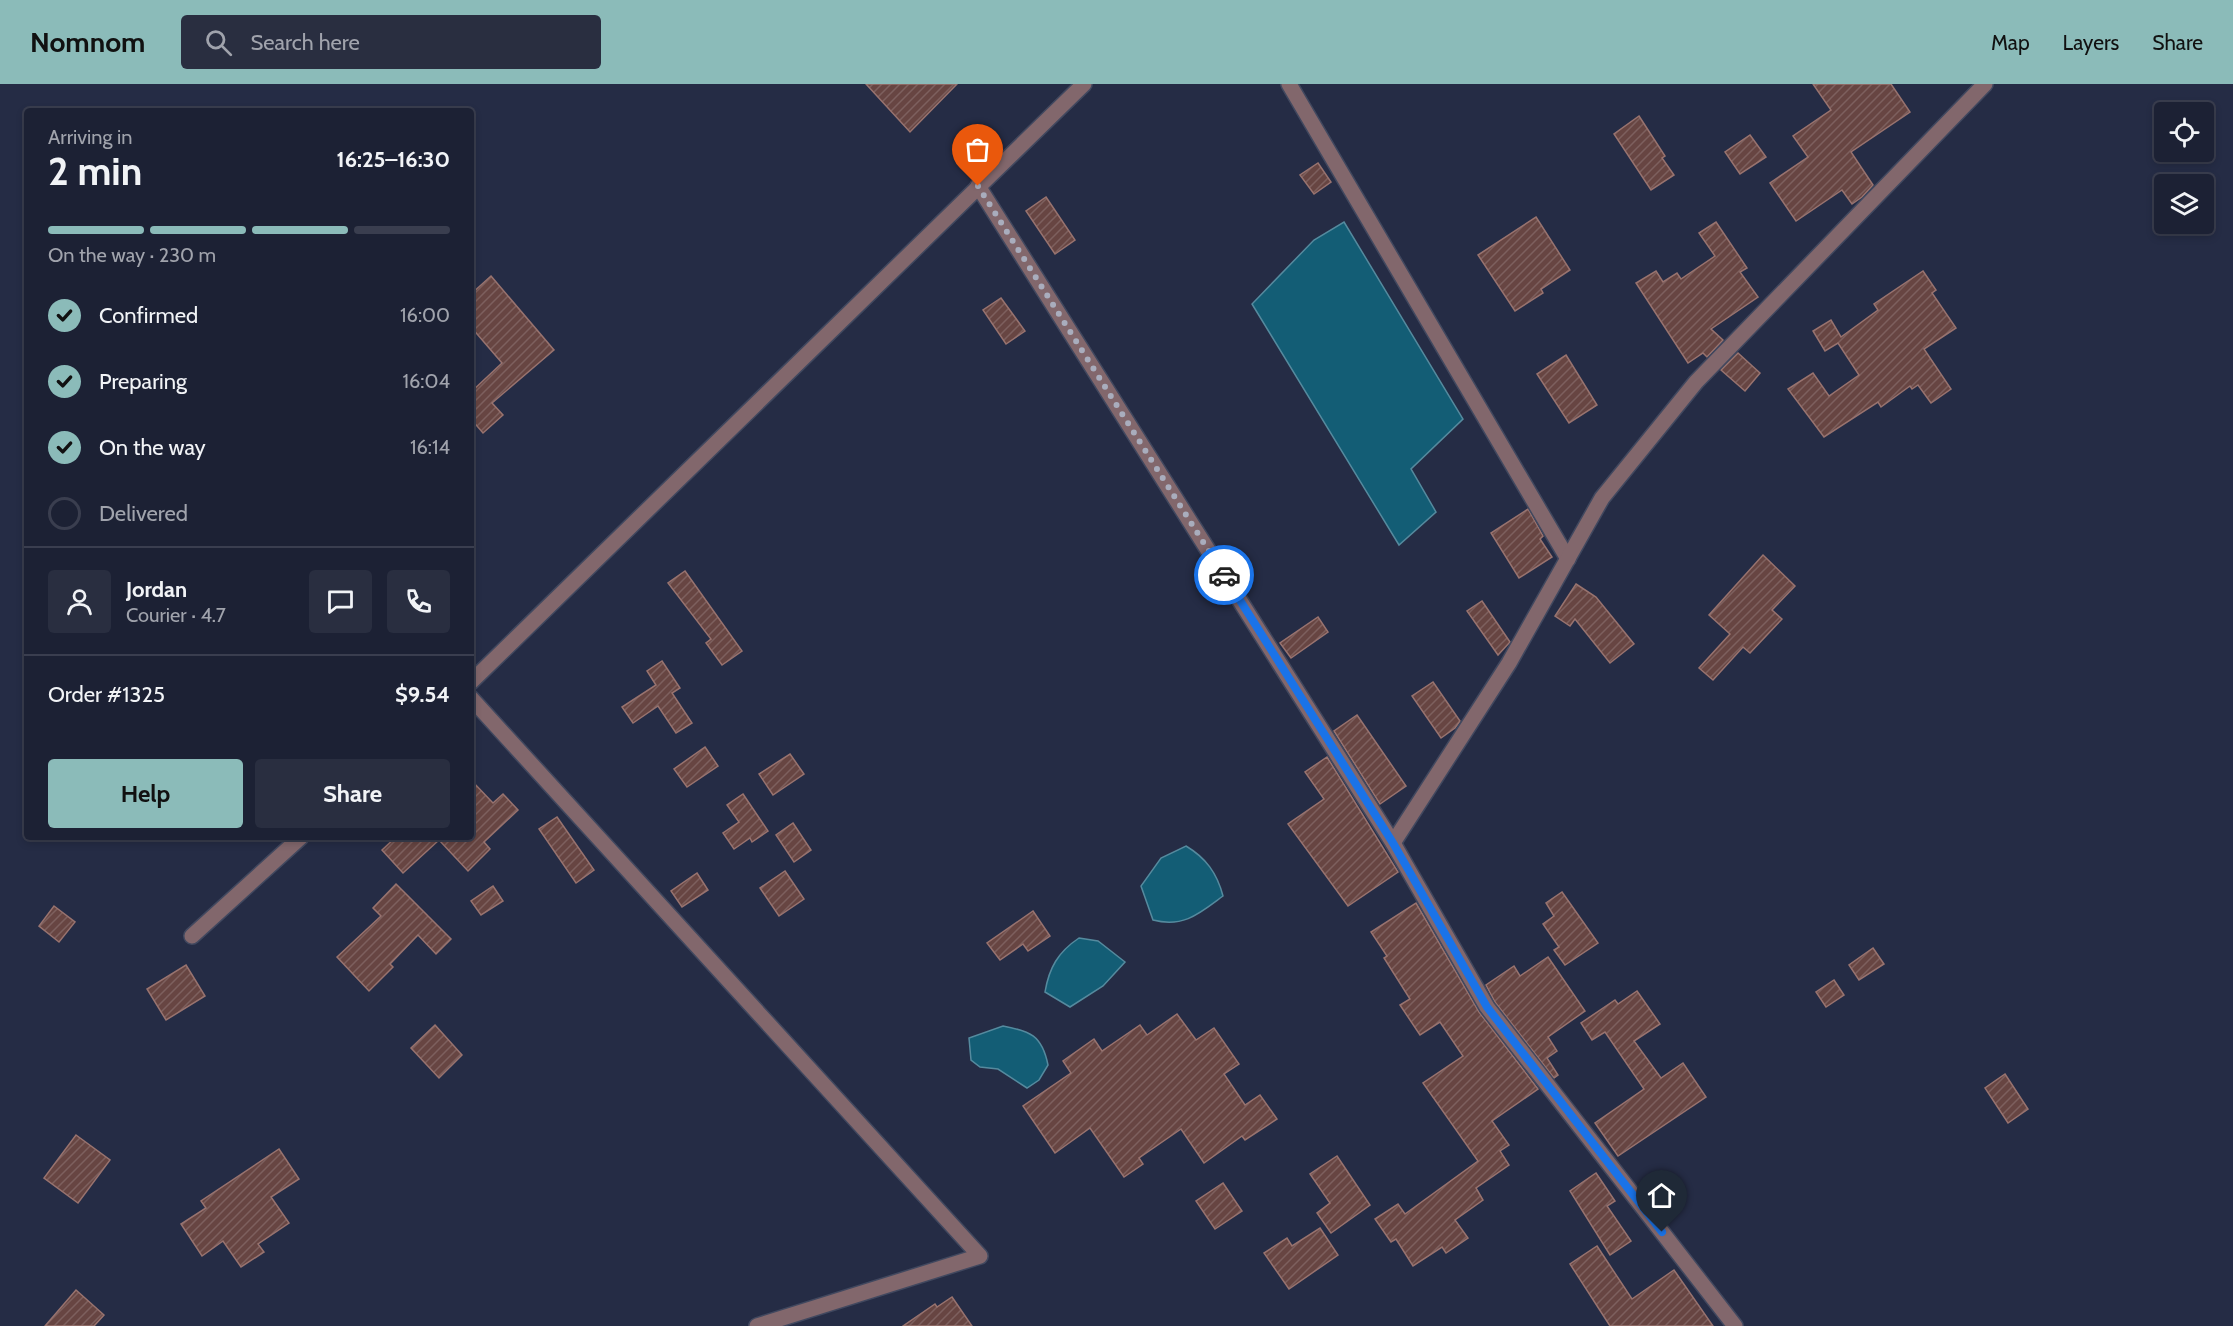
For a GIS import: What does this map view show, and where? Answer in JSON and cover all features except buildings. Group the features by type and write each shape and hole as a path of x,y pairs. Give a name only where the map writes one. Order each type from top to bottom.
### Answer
{"street":[{"path":"474,679 1084,84"},
{"path":"1289,84 1568,559"},
{"path":"1393,843 1509,663 1602,498 1696,382 1985,84"},
{"path":"978,186 1393,843 1487,1007 1735,1326"},
{"path":"474,701 980,1256 757,1326"},
{"path":"192,936 298,840"}],"water":[{"path":"1344,222 1463,419 1411,469 1436,512 1399,545 1252,304 1314,240"},
{"path":"1186,846 1210,867 1218,880 1223,896 1199,913 1183,920 1164,922 1153,920 1141,886 1161,858"},
{"path":"1079,938 1098,941 1125,962 1103,986 1070,1007 1045,992 1049,975 1056,961 1065,949"},
{"path":"1003,1026 1028,1033 1042,1047 1048,1065 1039,1080 1027,1088 998,1069 980,1067 971,1060 969,1038"}],"way so far":[{"path":"978,186 1224,575"}],"route":[{"path":"1224,575 1393,843 1487,1007 1662,1232"}]}
